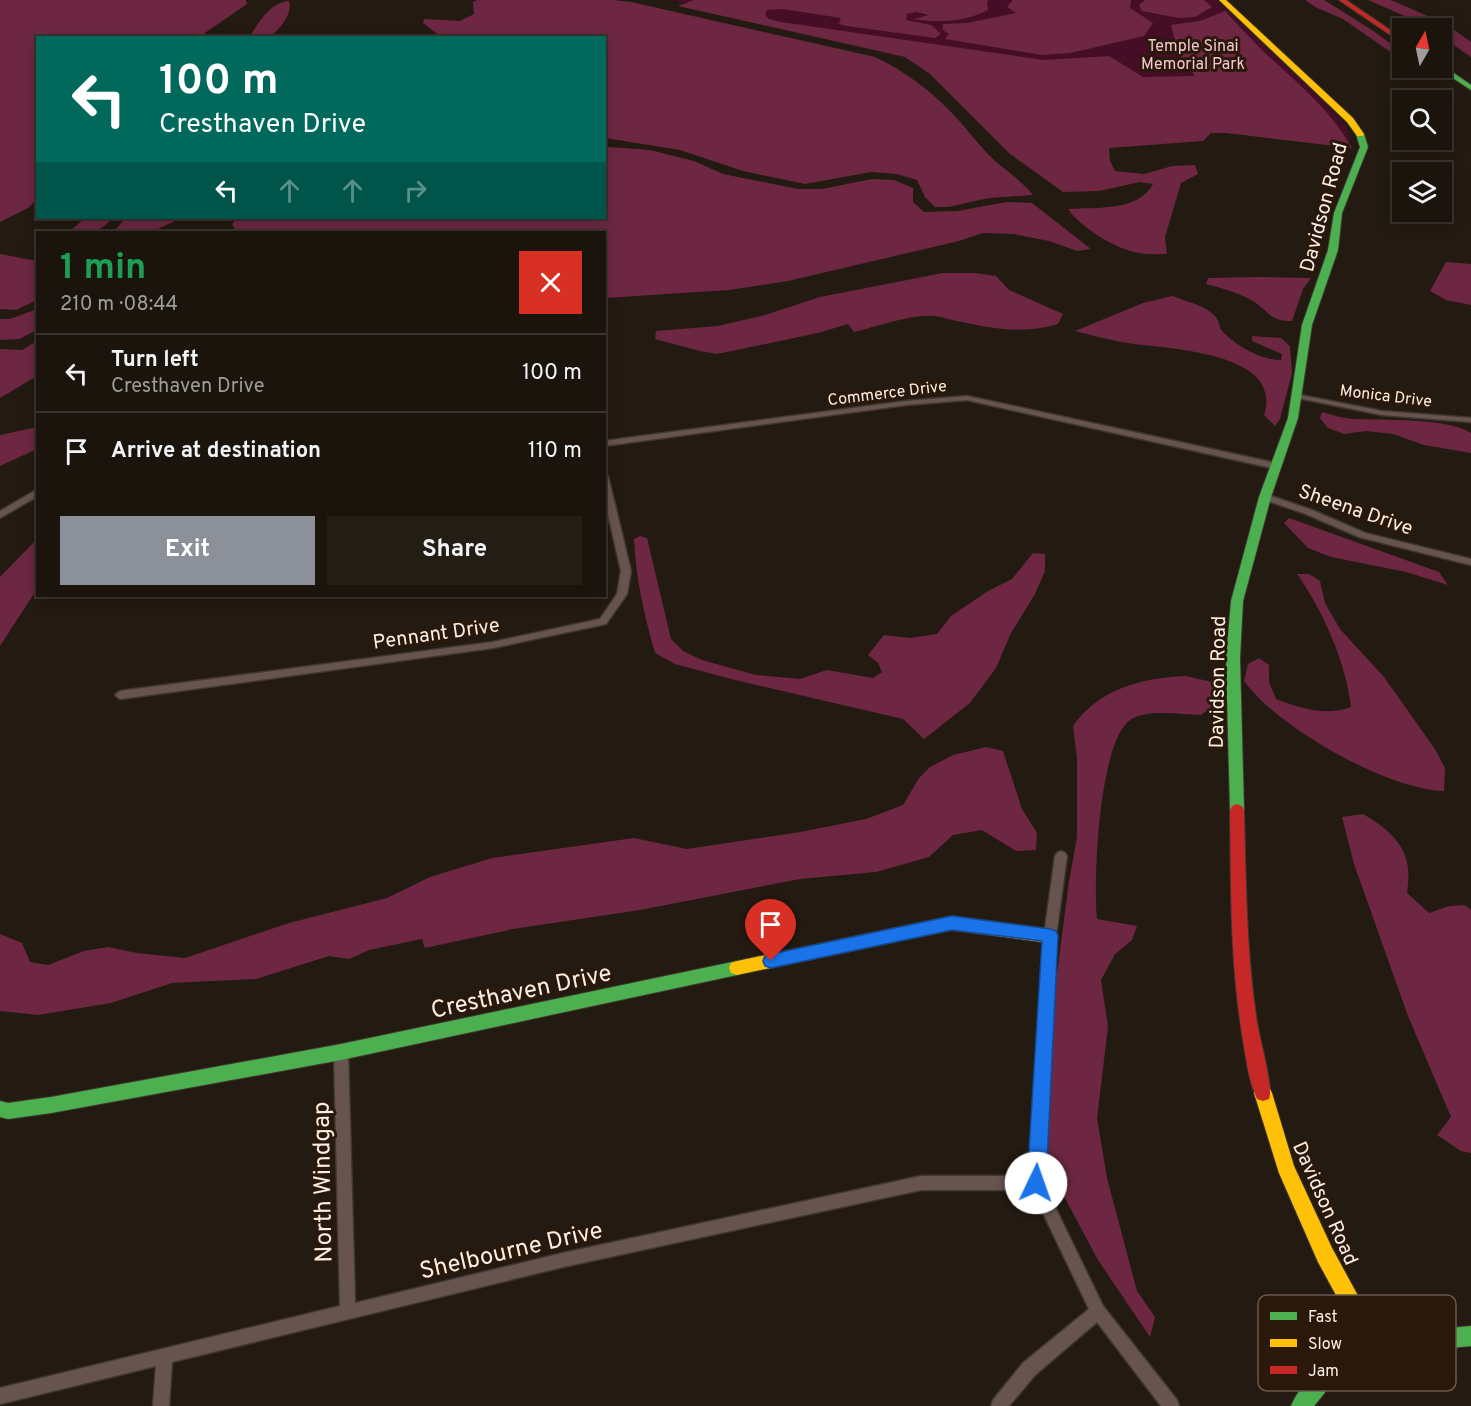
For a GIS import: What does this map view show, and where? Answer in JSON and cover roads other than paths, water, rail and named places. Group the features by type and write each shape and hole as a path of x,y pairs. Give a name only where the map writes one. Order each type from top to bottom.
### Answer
{"main road":[{"name":"Davidson Road","path":"1222,0 1350,120 1360,135 1364,147 1338,213 1326,272 1307,325 1298,396 1291,427 1265,497 1238,601 1233,658 1241,943 1245,1005 1257,1071 1285,1167 1325,1255 1347,1295"},
{"path":"1342,0 1392,34"},
{"path":"1353,0 1392,26"},
{"path":"1452,67 1471,79"},
{"path":"1452,74 1471,88"},
{"name":"Cresthaven Drive","path":"0,1109 8,1111 51,1105 341,1052 952,923 1050,936"},
{"path":"1456,1337 1471,1336"},
{"path":"1301,1406 1313,1391"}],"street":[{"name":"Monica Drive","path":"1298,396 1382,413 1471,420"},
{"name":"Commerce Drive","path":"606,444 906,403 967,398 1276,466"},
{"name":"Pennant Drive","path":"120,695 493,645 603,622 622,594 626,571 606,485"},
{"path":"0,515 36,493"},
{"name":"Sheena Drive","path":"1265,497 1309,512 1362,535 1471,562"},
{"path":"1061,856 1050,936 1036,1183 1098,1311 1171,1406"},
{"name":"North Windgap","path":"341,1052 348,1311"},
{"name":"Shelbourne Drive","path":"0,1396 562,1260 921,1183 1036,1183"},
{"path":"999,1406 1029,1370 1098,1311"},
{"path":"161,1406 165,1355"}],"park label":[{"name":"Temple Sinai Memorial Park","path":"1193,54"}]}
